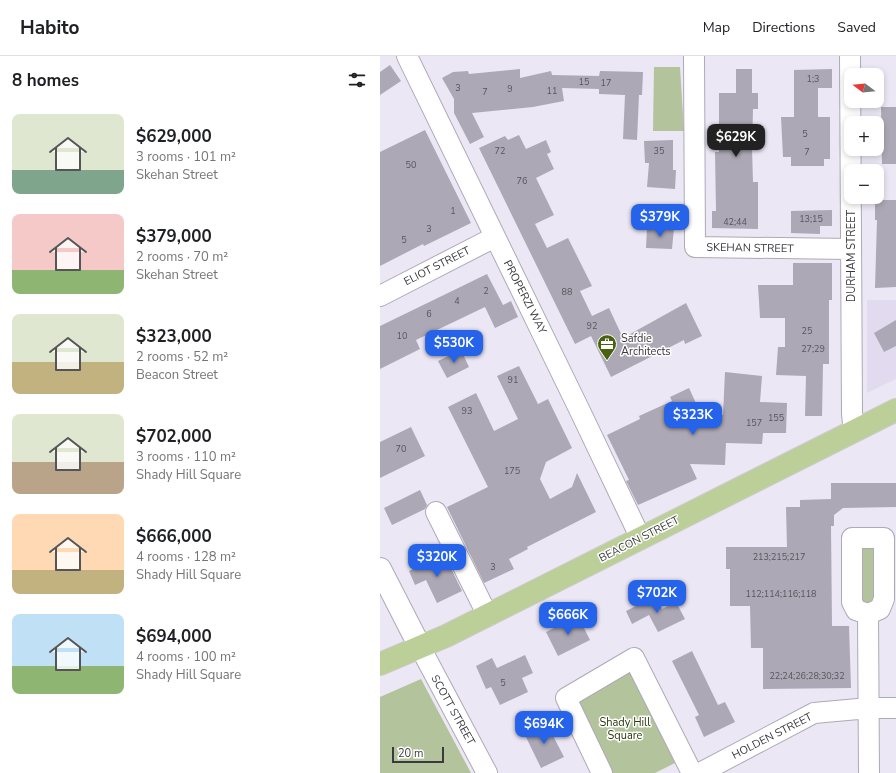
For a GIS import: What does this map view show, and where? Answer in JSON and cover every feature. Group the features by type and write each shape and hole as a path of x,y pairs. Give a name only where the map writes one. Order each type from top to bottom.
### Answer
{"main road":[{"name":"BEACON STREET","path":"380,664 446,636 488,616 896,410"}],"street":[{"name":"PROPERZI WAY","path":"406,56 577,404 641,539"},
{"name":"SKEHAN STREET","path":"694,56 695,247 851,249"},
{"name":"DURHAM STREET","path":"850,56 852,414 854,431"},
{"name":"ELIOT STREET","path":"380,296 495,237"},
{"path":"436,512 488,616"},
{"path":"380,569 420,647"},
{"path":"868,614 868,773"},
{"name":"SCOTT STREET","path":"420,647 487,773"},
{"path":"602,773 566,698 634,658 692,773"},
{"name":"HOLDEN STREET","path":"700,773 814,714 869,708 896,708"}],"shaded area":[{"path":"867,300 896,300 896,379 867,393"}],"green space":[{"path":"654,67 680,67 684,131 653,131"},
{"path":"856,549 877,549 877,600 863,607"},
{"name":"Shady Hill Square","path":"634,665 681,760 655,773 607,773 569,697"},
{"path":"421,679 471,773 380,773 380,697"}],"building":[{"path":"390,65 401,81 380,95 380,72"},
{"path":"520,69 520,78 551,71 552,75 599,76 600,71 643,72 642,95 639,95 637,140 623,139 625,95 599,94 599,89 562,88 564,101 533,107 472,113 484,137 470,144 454,113 454,99 442,78 453,72 468,71 469,74"},
{"path":"736,69 752,69 752,93 758,93 758,109 753,109 752,148 753,182 758,182 758,229 712,228 712,211 716,211 715,152 719,152 719,93 736,93"},
{"path":"832,69 832,88 818,88 818,117 830,117 830,159 824,159 824,166 791,166 791,157 783,157 781,117 794,117 794,70"},
{"path":"896,107 896,164 882,164 882,156 884,156 884,116 881,116 881,108"},
{"path":"425,130 471,223 424,246 423,244 380,266 380,152"},
{"path":"519,135 526,149 546,140 551,152 547,154 554,169 536,178 554,215 535,224 547,248 568,238 592,286 580,291 592,316 609,308 623,338 686,303 702,336 685,344 684,340 611,377 591,336 575,344 479,148 505,136 508,140"},
{"path":"673,140 673,170 676,170 675,189 647,187 649,163 645,163 644,141"},
{"path":"884,200 896,200 896,287 875,288 877,220 875,220 875,204 884,204"},
{"path":"832,210 832,226 820,226 820,234 791,233 791,211"},
{"path":"647,227 674,228 672,249 646,248"},
{"path":"793,263 832,263 832,300 829,300 829,364 823,364 822,416 805,416 806,376 776,375 778,347 785,347 785,318 760,318 758,285 793,285"},
{"path":"487,274 503,305 511,301 518,317 495,328 485,307 416,340 420,349 380,369 380,326"},
{"path":"896,320 896,346 884,352 874,333"},
{"path":"461,350 469,367 447,378 438,361"},
{"path":"519,366 538,404 548,399 572,448 546,462 540,479 550,499 572,487 577,473 596,512 527,547 528,549 509,559 514,569 484,583 447,507 488,487 448,407 476,393 494,431 518,419 497,376"},
{"path":"725,372 762,376 760,402 787,403 786,433 763,433 762,444 726,443 725,465 690,464 697,479 638,505 626,481 629,480 607,435 640,419 639,416 672,401 670,397 689,388 701,414 723,415"},
{"path":"411,427 425,456 380,478 380,442"},
{"path":"831,483 896,483 896,507 843,508 834,515 834,526 831,526 832,626 849,626 851,688 763,689 763,648 751,648 750,606 730,606 730,569 726,569 726,547 787,547 786,507 800,507 800,500 831,499"},
{"path":"420,490 427,505 425,509 392,525 384,508"},
{"path":"444,554 462,591 437,603 426,580 415,585 409,571"},
{"path":"656,596 662,609 676,602 685,619 658,632 649,615 632,624 626,611"},
{"path":"578,616 590,640 558,656 546,632"},
{"path":"692,651 718,705 725,702 735,722 704,737 695,717 699,715 672,661"},
{"path":"525,655 533,673 522,678 528,692 500,705 491,687 486,689 476,666 492,658 497,668"},
{"path":"546,722 564,757 541,768 524,733"}],"place":[{"name":"Safdie Architects","path":"607,361"}]}
